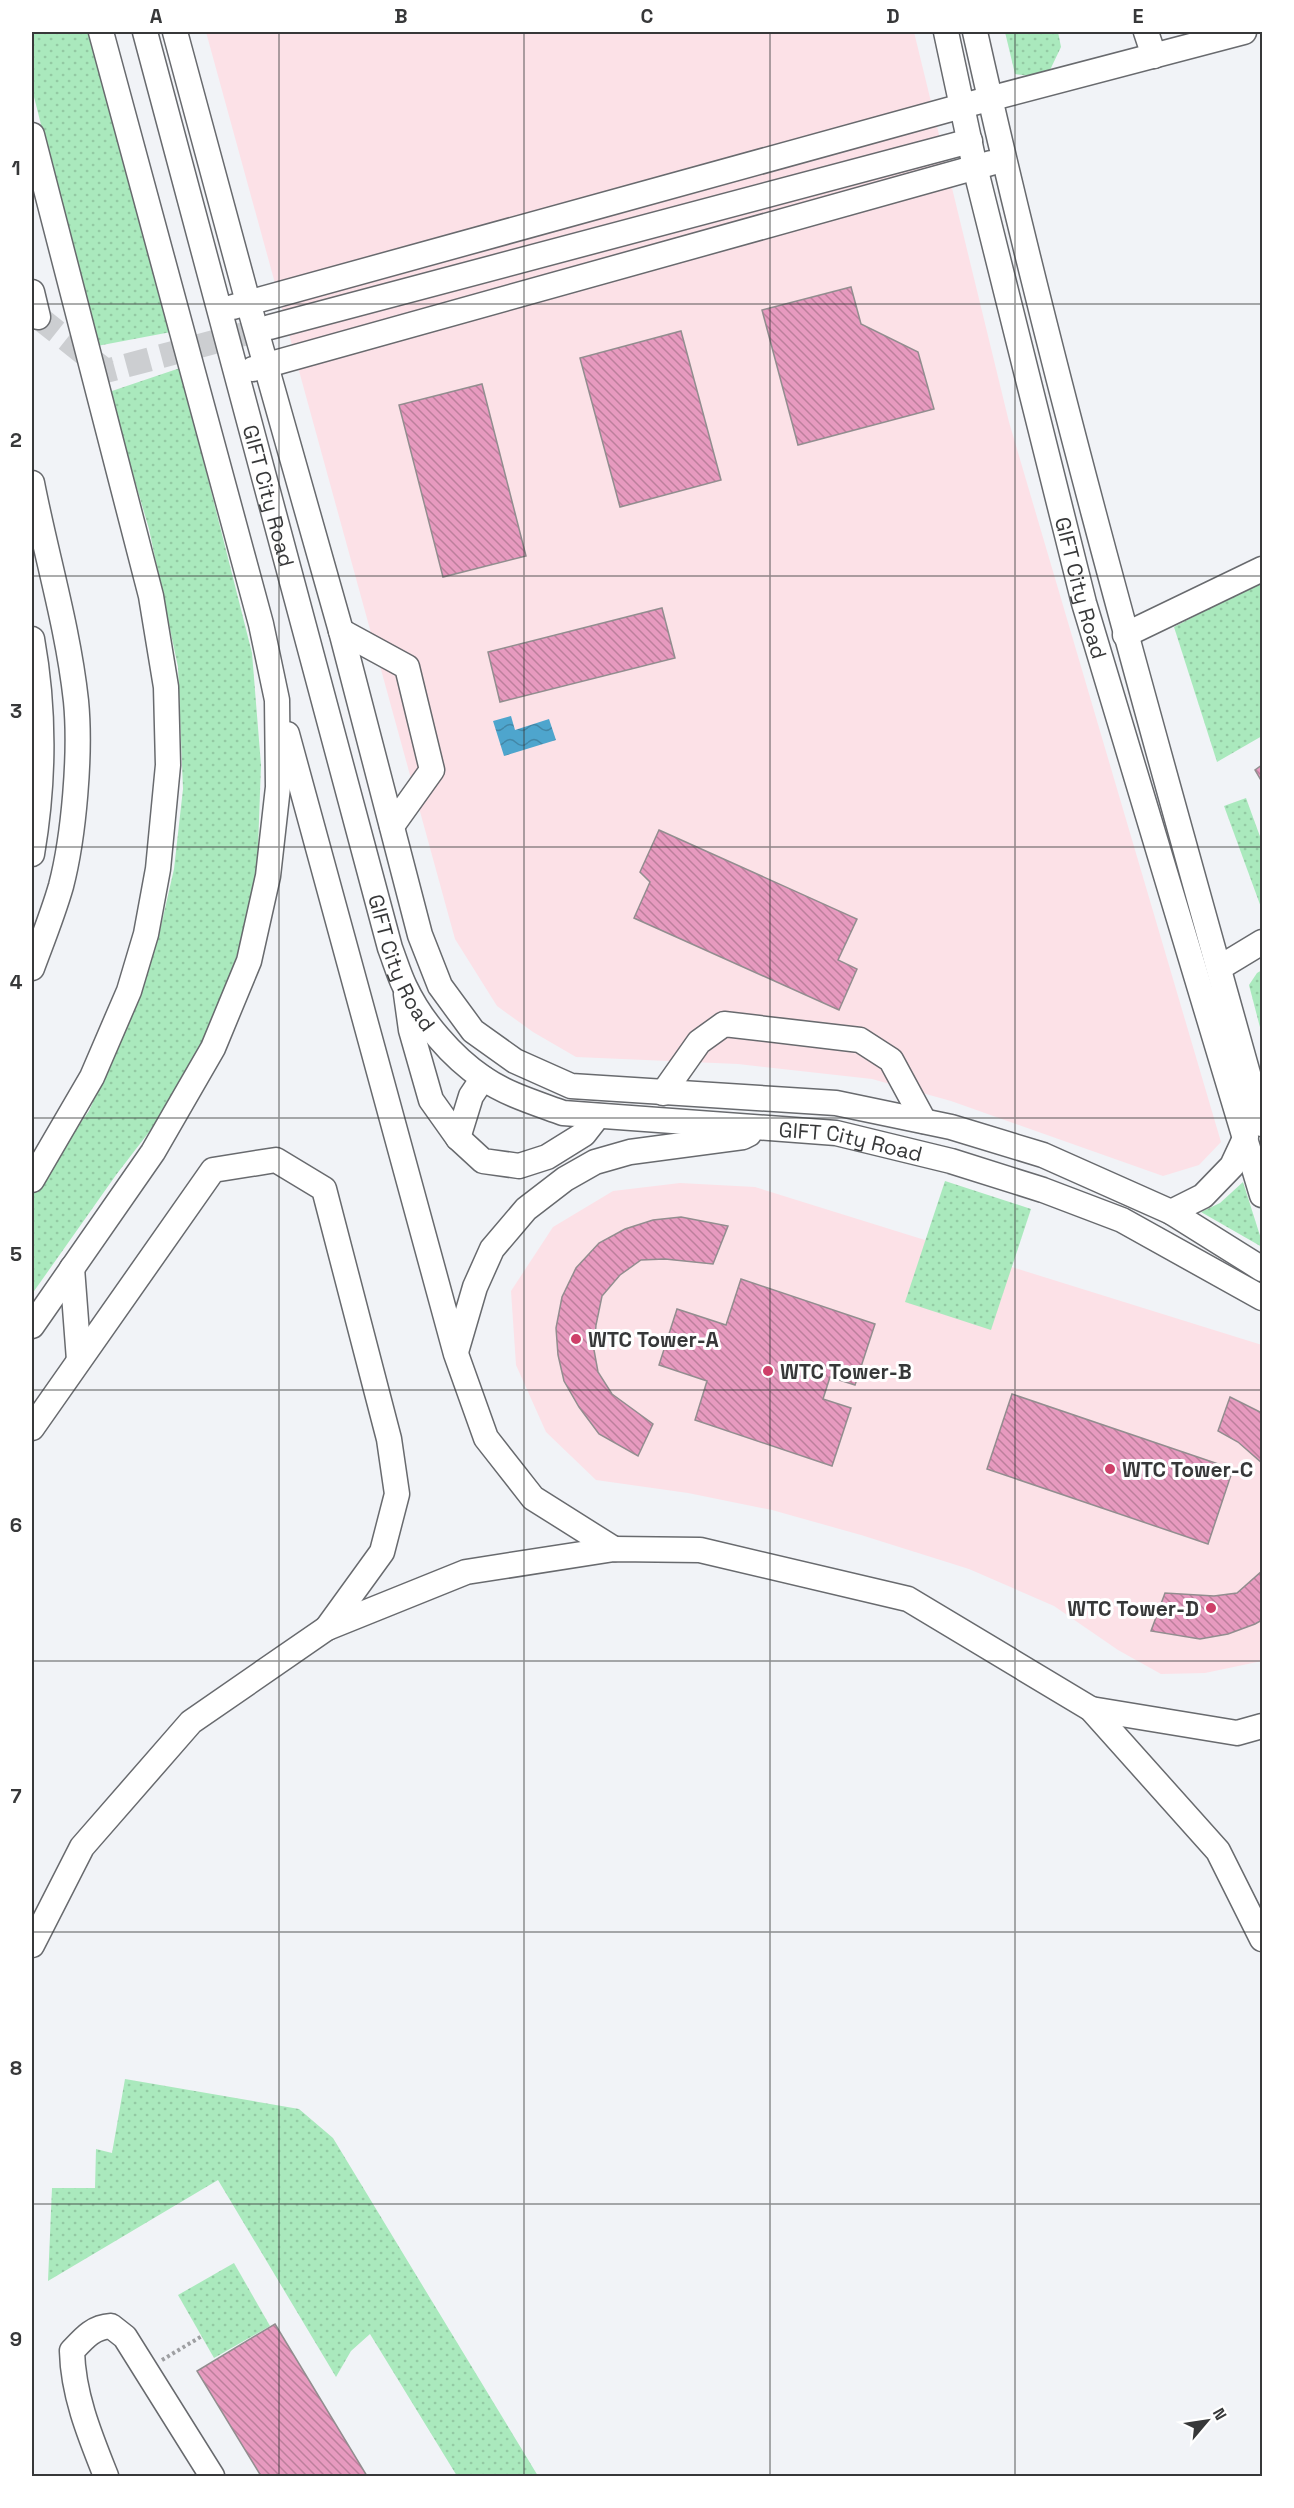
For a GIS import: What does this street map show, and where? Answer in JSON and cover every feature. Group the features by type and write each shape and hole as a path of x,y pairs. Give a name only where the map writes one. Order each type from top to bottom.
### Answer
{"street":[{"name":"GIFT City Road","path":"32,1326 153,1152 213,1048 249,961 268,876 277,798 277,700 261,624 101,32"},
{"name":"GIFT City Road","path":"145,32 390,948 405,987 434,1030 483,1078 522,1098 563,1113 836,1133 951,1161 1043,1190 1122,1220 1263,1298"},
{"name":"GIFT City Road","path":"176,32 248,302 341,631 420,934 440,986 473,1031 515,1061 571,1086 836,1103 951,1127 1043,1155 1171,1212 1263,1269"},
{"name":"GIFT City Road","path":"946,32 975,167 1084,603 1254,1130"},
{"name":"GIFT City Road","path":"975,32 1003,159 1125,636 1219,968 1254,1130 1263,1195"},
{"path":"1146,32 1154,56"},
{"path":"220,311 962,106 1244,32"},
{"path":"32,135 151,596 166,687 168,765 158,869 146,934 129,991 92,1077 32,1180"},
{"path":"270,327 970,141"},
{"path":"236,375 266,364 1003,159"},
{"path":"32,292 38,317"},
{"path":"32,483 70,660 76,703 77,749 72,816 61,885 32,968"},
{"path":"1125,636 1263,569"},
{"path":"341,631 407,667 432,770 392,826"},
{"path":"32,639 41,716 41,779 32,854"},
{"path":"277,700 456,1354 486,1438 533,1498 614,1549"},
{"path":"1219,968 1263,942"},
{"path":"405,987 411,1030 431,1100 458,1138 483,1161 519,1166 547,1157 584,1134 598,1116"},
{"path":"663,1093 699,1042 724,1024 860,1040 891,1060 924,1121"},
{"path":"458,1138 471,1096 483,1078"},
{"path":"456,1354 475,1287 492,1249 526,1209 565,1179 595,1162 630,1152 743,1137 761,1126"},
{"path":"1171,1212 1203,1196 1232,1166 1254,1130"},
{"path":"32,1428 213,1170 276,1160 324,1189 389,1439 397,1494 382,1552 327,1628"},
{"path":"72,1268 80,1360"},
{"path":"32,1945 82,1847 191,1722 327,1628 466,1572 614,1549 700,1550 908,1599 1091,1709 1218,1851 1263,1939"},
{"path":"1091,1709 1237,1733 1261,1726"},
{"path":"106,2476 86,2425 72,2374 72,2351 85,2337 99,2327 111,2326 125,2337 212,2476"}],"path":[{"path":"146,2369 202,2336"}],"shaded area":[{"path":"206,32 914,32 1009,422 1221,1142 1199,1165 1163,1176 951,1101 872,1079 738,1064 576,1057 533,1032 497,1006 455,939"},
{"path":"680,1183 755,1187 1262,1345 1262,1661 1205,1673 1161,1674 1118,1650 1054,1606 969,1569 772,1510 688,1493 596,1480 546,1432 516,1365 511,1291 553,1227 613,1191"}],"green space":[{"path":"32,32 90,32 171,332 97,346 32,89"},
{"path":"1005,32 1058,32 1061,47 1050,70 1031,76 1015,74"},
{"path":"180,368 252,653 261,765 257,875 242,939 220,1005 179,1093 116,1175 32,1294 32,1190 89,1111 126,1026 158,939 174,869 183,789 178,667 149,529 109,392"},
{"path":"1262,581 1262,736 1217,762 1174,627"},
{"path":"1246,798 1262,842 1262,910 1224,806"},
{"path":"1262,970 1262,1035 1249,985 1257,973"},
{"path":"945,1181 1031,1209 991,1330 905,1302"},
{"path":"1243,1182 1262,1247 1201,1212 1220,1203"},
{"path":"125,2079 299,2109 333,2138 538,2476 457,2476 370,2334 351,2351 336,2377 218,2180 48,2281 52,2188 95,2188 96,2149 112,2153"},
{"path":"234,2263 270,2326 214,2358 178,2295"}],"water":[{"path":"511,716 515,730 549,719 556,740 504,756 493,721"}],"building":[{"path":"851,287 861,324 918,352 934,409 798,445 762,310"},
{"path":"681,331 721,480 620,507 580,358"},
{"path":"482,384 526,556 443,577 399,405"},
{"path":"662,608 675,658 500,702 488,652"},
{"path":"1262,765 1262,782 1255,770"},
{"path":"659,830 857,919 838,960 857,969 839,1010 634,918 650,882 640,872"},
{"name":"WTC Tower-A","path":"681,1217 728,1226 713,1264 665,1259 641,1260 620,1275 602,1296 596,1325 594,1350 598,1372 612,1394 653,1424 638,1456 599,1434 579,1407 564,1381 558,1355 556,1328 562,1297 576,1268 599,1243 625,1229 653,1220"},
{"name":"WTC Tower-B","path":"741,1279 875,1324 855,1385 830,1377 823,1399 851,1408 832,1466 695,1420 707,1381 659,1365 677,1309 726,1325"},
{"name":"WTC Tower-C","path":"1012,1394 1233,1469 1208,1544 987,1469"},
{"path":"1230,1397 1262,1413 1262,1463 1238,1442 1218,1431"},
{"name":"WTC Tower-D","path":"1262,1571 1262,1620 1255,1624 1228,1634 1200,1639 1151,1631 1165,1593 1214,1596 1237,1593"},
{"path":"275,2324 367,2476 261,2476 197,2371"}],"tunnel":[{"path":"38,317 106,371 270,327"}],"place":[{"name":"WTC Tower-A","path":"576,1339"},
{"name":"WTC Tower-B","path":"768,1371"},
{"name":"WTC Tower-C","path":"1110,1469"},
{"name":"WTC Tower-D","path":"1211,1608"}]}
